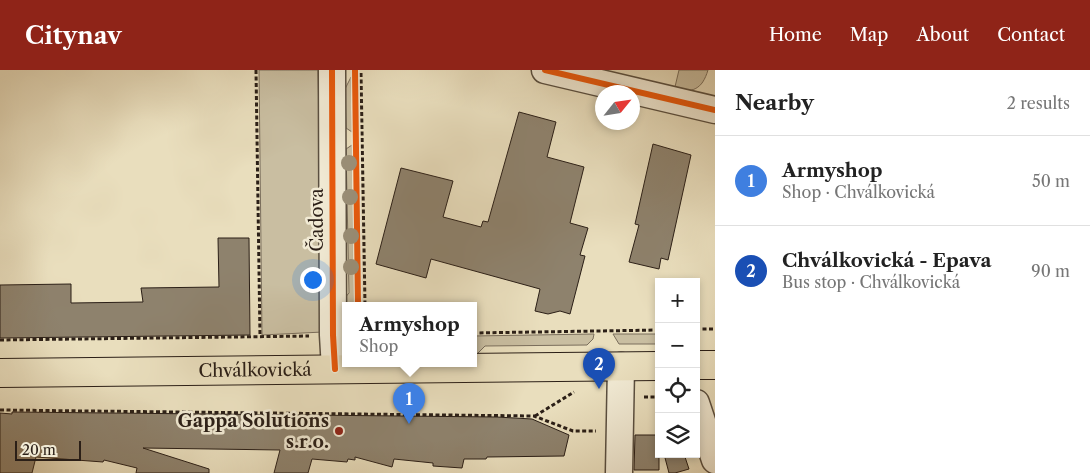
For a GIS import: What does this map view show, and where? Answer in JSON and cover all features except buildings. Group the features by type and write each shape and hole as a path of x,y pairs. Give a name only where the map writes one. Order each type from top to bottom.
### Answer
{"main road":[{"path":"700,366 715,365"},
{"name":"Chválkovická","path":"0,373 655,366"}],"street":[{"name":"Čadova","path":"332,70 333,335 335,369"},
{"path":"545,70 714,106"},
{"path":"619,473 621,366"},
{"path":"699,413 715,460"}],"path":[{"path":"256,70 260,336"},
{"path":"358,71 358,302"},
{"path":"358,71 366,302"},
{"path":"700,329 715,329"},
{"path":"477,333 655,330"},
{"path":"0,340 313,336"},
{"path":"407,390 407,415"},
{"path":"534,416 576,391"},
{"path":"0,410 534,416 572,431 619,431"}],"shaded area":[{"path":"259,70 318,70 323,332 262,335"},
{"path":"679,70 708,70 700,86 692,90 674,91"},
{"path":"351,77 352,132 346,128 345,89"},
{"path":"352,145 354,302 344,302 343,300 349,293 346,149"},
{"path":"594,334 593,339 587,345 485,346 477,354 477,336"},
{"path":"613,334 655,334 655,344 619,344"}],"cycle path":[{"path":"332,70 333,335 335,369"},
{"path":"355,70 358,302"},
{"path":"545,70 715,110"}],"place":[{"name":"Chválkovická - Epava","path":"599,389"},
{"name":"Armyshop","path":"409,424"},
{"name":"Gappa Solutions s.r.o.","path":"339,431"}]}
